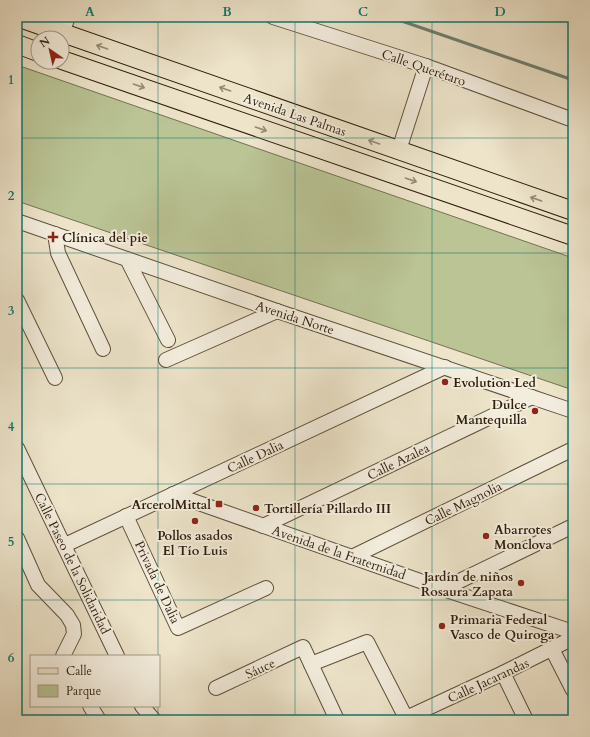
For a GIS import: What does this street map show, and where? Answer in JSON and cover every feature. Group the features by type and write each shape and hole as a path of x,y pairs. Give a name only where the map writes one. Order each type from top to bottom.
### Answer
{"main road":[{"name":"Avenida Las Palmas","path":"17,17 65,25 399,150 573,212"},
{"path":"17,44 30,49"},
{"name":"Avenida Las Palmas","path":"70,63 573,236"}],"street":[{"name":"Calle Querétaro","path":"273,17 426,66 573,120"},
{"path":"399,150 426,66"},
{"name":"Avenida Norte","path":"17,221 276,311 573,411"},
{"path":"54,234 58,253 103,349"},
{"path":"127,258 168,340"},
{"path":"17,300 55,378"},
{"path":"166,360 276,311"},
{"name":"Calle Dalia","path":"65,545 445,367"},
{"name":"Calle Azalea","path":"263,526 532,397"},
{"name":"Calle Paseo de la Solidaridad","path":"17,448 65,545 117,655"},
{"name":"Calle Magnolia","path":"352,557 573,449"},
{"name":"Avenida de la Fraternidad","path":"173,494 443,589 573,632"},
{"name":"Privada de Dalia","path":"126,516 178,628 266,588"},
{"path":"443,589 573,526"},
{"path":"17,538 38,585 67,615 73,625 74,634 64,655"},
{"name":"Calle Jacarandas","path":"404,719 503,673 573,638"},
{"path":"337,720 311,664 367,642 404,719"},
{"name":"Sáuce","path":"216,688 303,647 311,664"},
{"path":"552,649 573,690"},
{"path":"503,673 526,720"},
{"path":"91,707 99,720"},
{"path":"143,707 154,720"}],"green space":[{"path":"17,65 573,258 573,390 17,201"}],"waterway":[{"path":"390,17 573,80"}],"place":[{"name":"Clínica del pie","path":"53,237"},
{"name":"Evolution Led","path":"445,382"},
{"name":"Dulce Mantequilla","path":"535,411"},
{"name":"ArcerolMittal","path":"219,504"},
{"name":"Tortillería Pillardo III","path":"256,508"},
{"name":"Pollos asados El Tío Luis","path":"195,521"},
{"name":"Abarrotes Monclova","path":"486,536"},
{"name":"Jardín de niños Rosaura Zapata","path":"521,583"},
{"name":"Primaria Federal Vasco de Quiroga","path":"442,626"}]}
